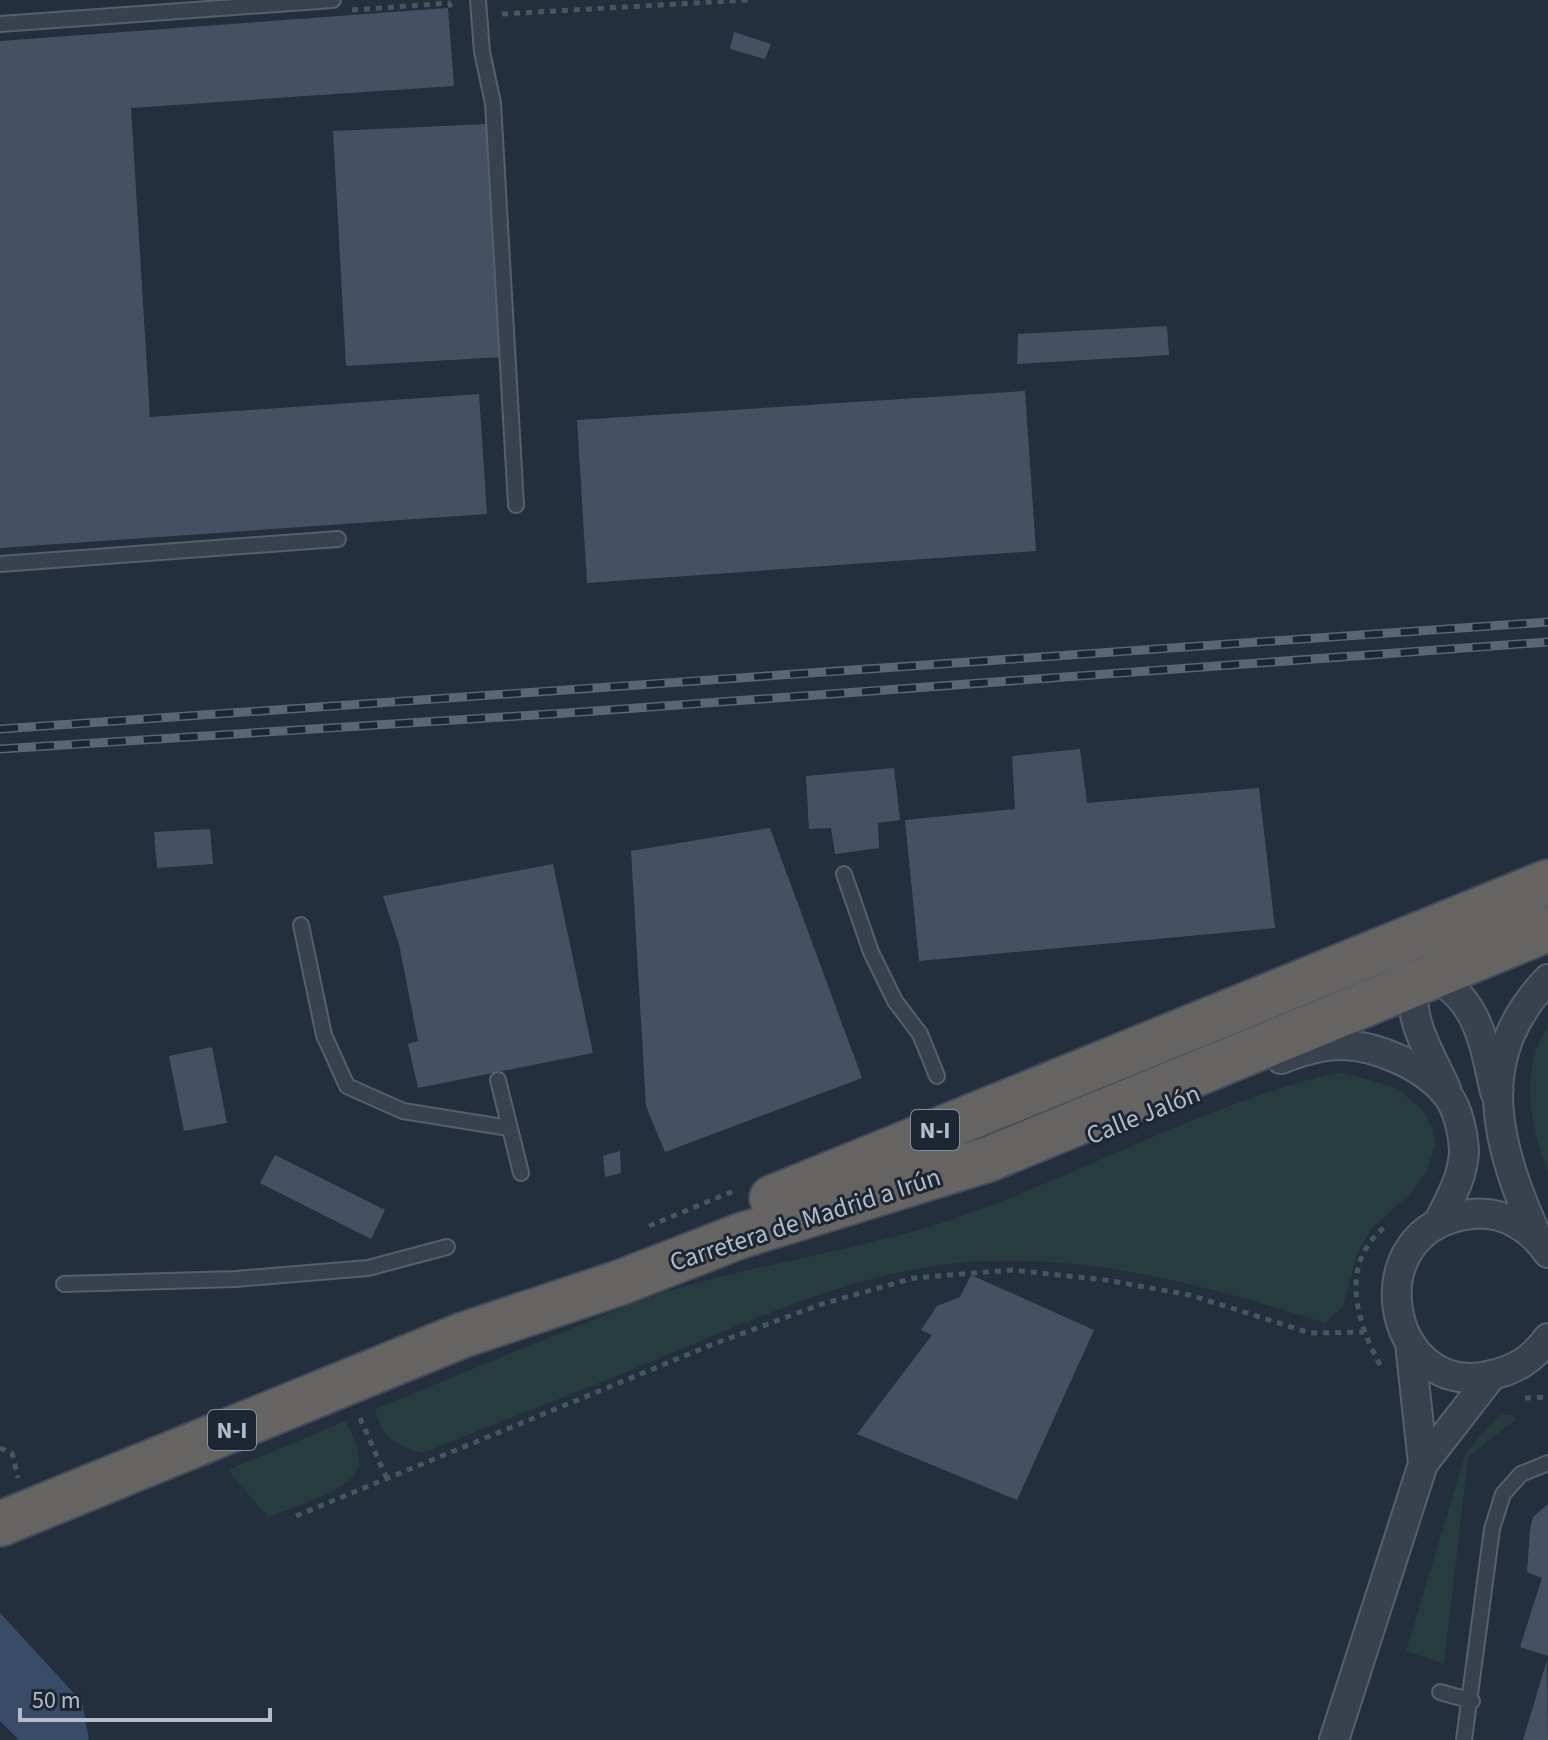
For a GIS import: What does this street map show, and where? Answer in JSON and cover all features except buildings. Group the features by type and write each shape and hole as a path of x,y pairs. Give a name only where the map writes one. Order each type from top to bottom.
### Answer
{"highway":[{"name":"N-I","path":"1419,968 1548,882"},
{"name":"N-I","path":"1419,968 1548,929"},
{"name":"Carretera de Madrid a Irún","path":"463,1335 569,1283 967,1117 1419,968"},
{"name":"Carretera de Madrid a Irún","path":"0,1524 463,1335 829,1207 989,1159 1419,968"}],"street":[{"path":"1419,968 1457,939 1548,901"},
{"path":"1419,968 1468,1004 1477,1019 1516,1188 1543,1246"},
{"path":"1419,968 1418,1028 1461,1126 1461,1175 1438,1223"},
{"path":"1495,1092 1508,1039 1548,979"},
{"name":"Calle Jalón","path":"829,1207 883,1211 955,1190 1301,1051 1339,1045 1385,1054 1419,1072 1449,1097"},
{"path":"1423,1464 1410,1343 1400,1323 1396,1283 1409,1249 1438,1223 1457,1215 1480,1213 1503,1217 1543,1246"},
{"path":"1334,1740 1423,1464 1500,1374 1538,1352 1548,1338"},
{"path":"1410,1343 1436,1367 1459,1376 1548,1372"}],"lane":[{"path":"0,24 333,0"},
{"path":"478,7 493,103 516,505"},
{"path":"0,564 338,539"},
{"path":"844,874 871,952 895,1001 920,1034 937,1076"},
{"path":"301,925 324,1035 347,1086 403,1111 509,1128"},
{"path":"498,1080 521,1173"},
{"path":"64,1284 236,1279 368,1268 447,1247"},
{"path":"1464,1740 1472,1701 1492,1529 1503,1494 1521,1474 1548,1463"},
{"path":"1440,1692 1472,1701"}],"path":[{"path":"449,3 454,13 478,7 748,0"},
{"path":"296,1516 711,1345 822,1304 914,1278 1012,1270 1106,1280 1190,1295 1310,1333 1364,1332"},
{"path":"357,1410 387,1479"}],"green space":[{"path":"1548,1026 1548,1176 1533,1119 1530,1082 1538,1044"},
{"path":"1340,1072 1397,1088 1423,1111 1433,1130 1435,1144 1427,1170 1411,1193 1372,1228 1357,1254 1343,1307 1325,1323 1194,1285 1105,1268 1015,1261 969,1262 887,1275 808,1299 423,1453 391,1439 378,1419 375,1409 641,1300 724,1276 935,1225 1022,1193 1247,1100"},
{"path":"1500,1415 1511,1415 1516,1419 1468,1457 1444,1664 1406,1651 1466,1452"},
{"path":"346,1421 358,1453 356,1473 336,1489 306,1503 268,1517 228,1470"}],"water":[{"path":"0,1613 82,1702 89,1740 19,1740 0,1721"}],"railway":[{"path":"0,729 1548,622"},
{"path":"0,749 581,712 1548,642"}]}
